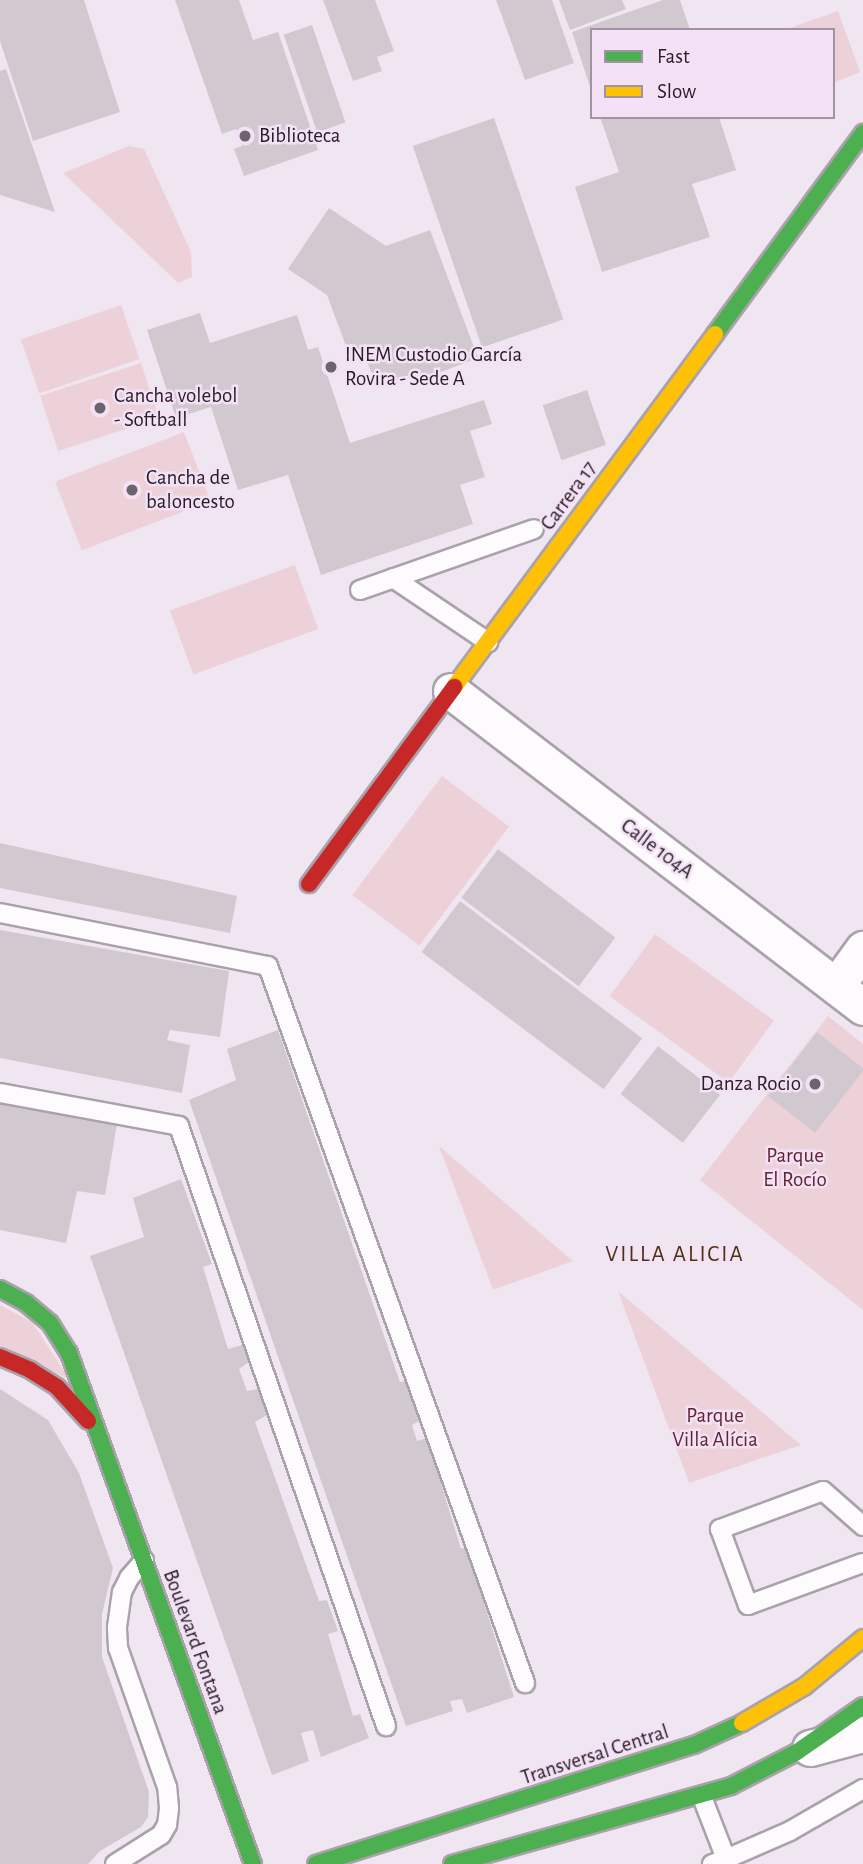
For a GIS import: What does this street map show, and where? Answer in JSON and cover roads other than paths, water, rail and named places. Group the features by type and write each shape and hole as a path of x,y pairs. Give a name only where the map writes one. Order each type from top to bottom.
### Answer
{"street":[{"name":"Carrera 17","path":"309,884 863,133"},
{"name":"Calle 104A","path":"451,691 850,996"},
{"path":"850,996 863,949"},
{"name":"Boulevard Fontana","path":"0,1289 26,1303 59,1334 69,1353 253,1864"},
{"name":"Boulevard Fontana","path":"0,1357 30,1370 57,1387 98,1434"},
{"name":"Transversal Central","path":"316,1864 694,1745 739,1726 773,1707 805,1686 863,1638"},
{"path":"452,1864 702,1797 754,1776 797,1752 863,1706"},
{"path":"797,1752 863,1734"}],"lane":[{"path":"360,590 534,529"},
{"path":"393,578 488,642"},
{"path":"0,913 268,966 525,1683"},
{"path":"0,1093 179,1126 386,1726"},
{"path":"863,1526 823,1492 720,1529 748,1605 863,1563"},
{"path":"115,1864 161,1835 167,1825 169,1808 167,1787 122,1667 118,1647 117,1627 122,1592 129,1578 144,1561"},
{"path":"702,1797 719,1862 779,1836 863,1789"}],"place":[{"name":"Biblioteca","path":"245,136"},
{"name":"INEM Custodio García Rovira - Sede A","path":"331,367"},
{"name":"Cancha volebol - Softball","path":"100,408"},
{"name":"Cancha de baloncesto","path":"132,490"},
{"name":"Danza Rocio","path":"815,1084"}],"district":[{"name":"VILLA ALICIA","path":"675,1255"}],"park label":[{"name":"Parque El Rocío","path":"795,1168"},
{"name":"Parque Villa Alícia","path":"715,1428"}]}
